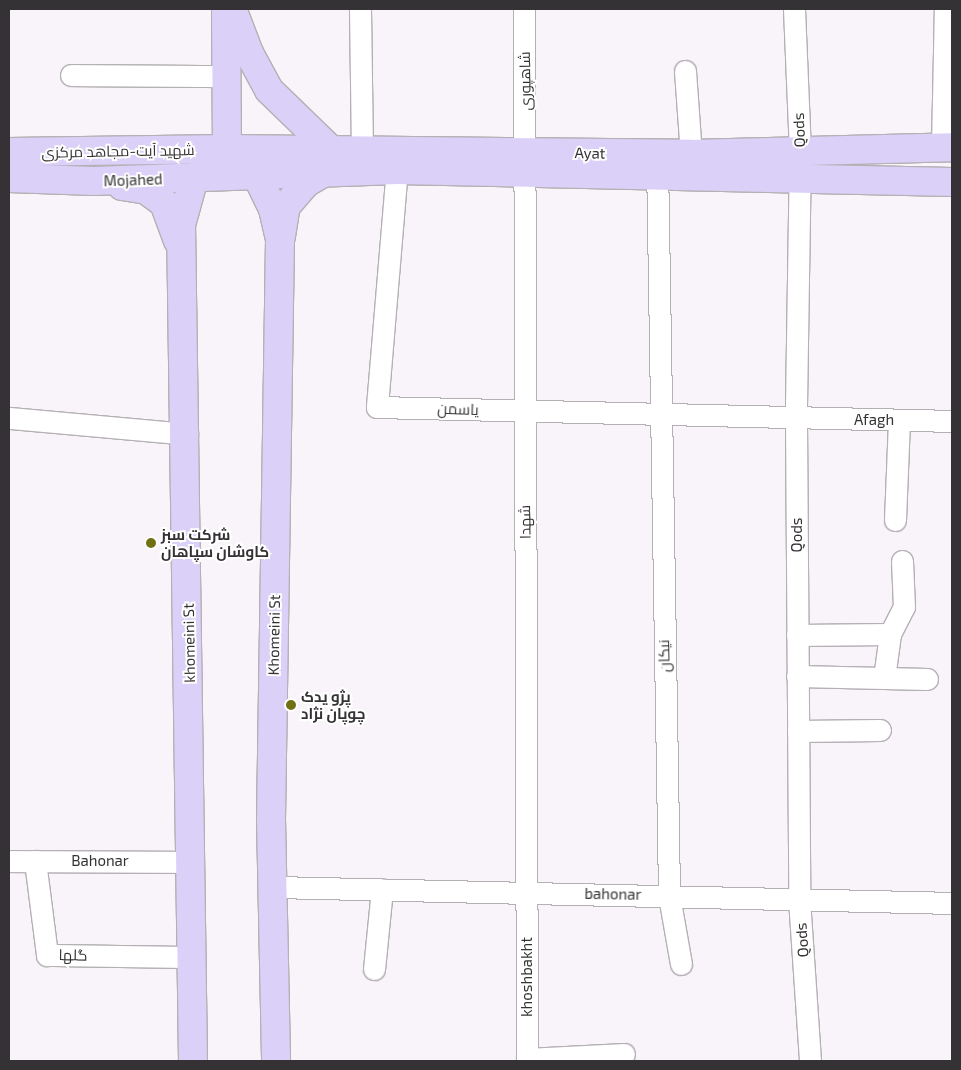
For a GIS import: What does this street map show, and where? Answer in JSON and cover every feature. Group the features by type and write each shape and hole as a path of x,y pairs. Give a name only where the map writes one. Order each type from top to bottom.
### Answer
{"main road":[{"path":"194,178 227,149 226,9"},
{"path":"232,9 249,53 269,90 329,161 286,206 280,240"},
{"name":"Ayat","path":"657,165 691,154 947,147"},
{"path":"227,149 258,176"},
{"name":"Ayat","path":"227,149 329,161 398,160 657,165 799,179 952,182"},
{"name":"شهید آیت-مجاهد مرکزی","path":"9,152 227,149"},
{"name":"Ayat","path":"258,176 329,161 362,151 398,160"},
{"name":"Mojahed","path":"9,178 94,181 258,176"},
{"name":"Khomeini St","path":"258,176 273,209 280,240 271,819 275,887 276,1061"},
{"name":"khomeini St","path":"193,1061 187,434 181,225 194,178"},
{"path":"94,181 146,190 164,202 171,216 181,254"}],"street":[{"path":"360,9 362,151"},
{"name":"شاهپوری","path":"524,9 526,163"},
{"name":"Qods","path":"794,9 800,150 796,420 800,899 810,1061"},
{"path":"945,9 947,147"},
{"path":"685,71 691,154"},
{"path":"71,75 228,88"},
{"name":"یاسمن","path":"398,160 376,407 796,420"},
{"name":"شهدا","path":"526,163 524,411 528,892"},
{"name":"نیکان","path":"657,165 659,415 669,896 680,964"},
{"path":"9,418 187,434"},
{"name":"Afagh","path":"796,420 952,421"},
{"path":"895,520 899,420"},
{"path":"884,678 890,634 904,607 902,562"},
{"path":"797,635 890,634"},
{"path":"797,676 927,679"},
{"path":"798,731 880,730"},
{"name":"Bahonar","path":"9,861 192,862"},
{"name":"گلها","path":"35,861 47,955 193,957"},
{"name":"bahonar","path":"275,887 952,903"},
{"path":"374,969 382,889"},
{"name":"khoshbakht","path":"527,1060 528,892"},
{"path":"527,1060 624,1054"}],"place":[{"name":"شرکت سبز کاوشان سپاهان","path":"151,543"},
{"name":"پژو یدک چوپان نژاد","path":"291,705"}]}
